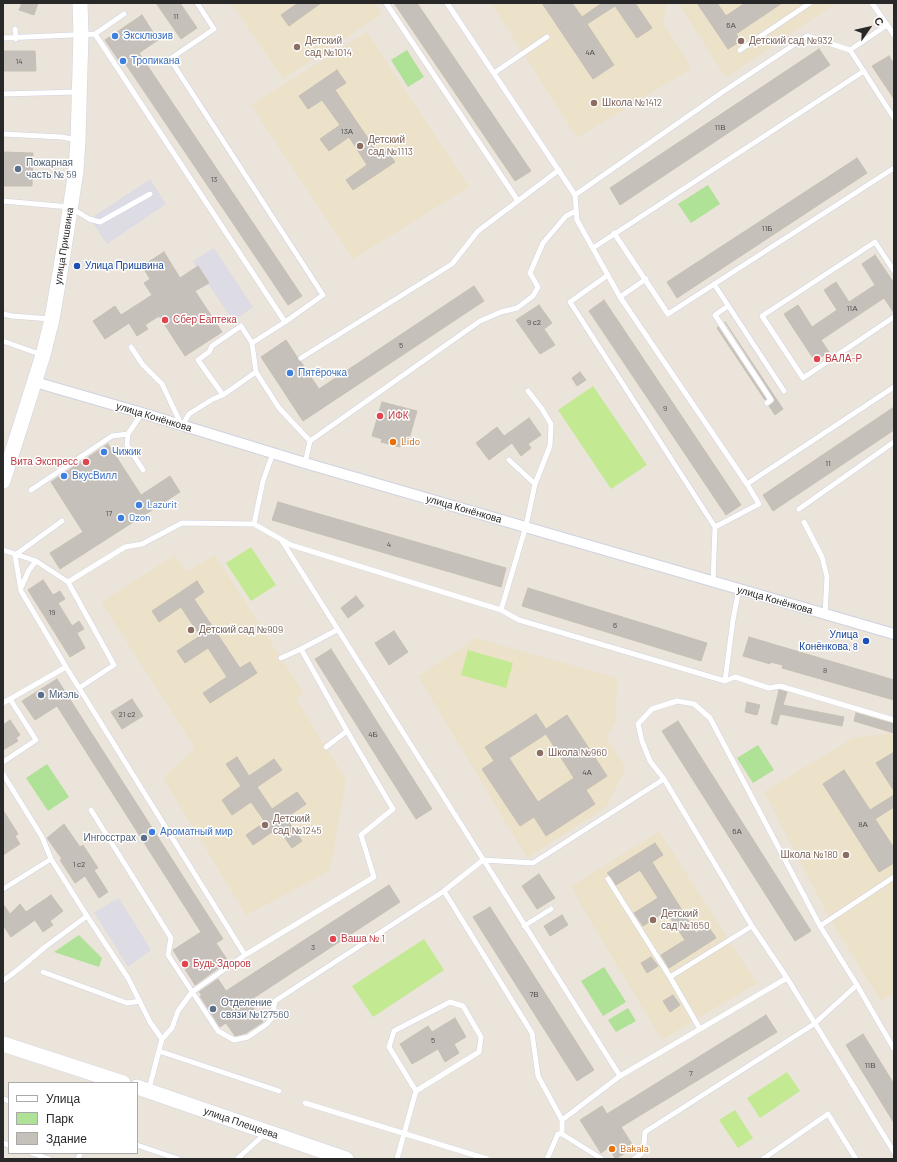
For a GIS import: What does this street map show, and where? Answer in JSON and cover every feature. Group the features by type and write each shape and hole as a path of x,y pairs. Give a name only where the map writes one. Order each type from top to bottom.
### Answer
{"street":[{"name":"улица Пришвина","path":"3,481 43,355 52,319 62,261 76,171 80,91 88,34 80,3"},
{"name":"улица Конёнкова","path":"35,382 305,463 894,634"},
{"path":"3,1044 105,1080 117,1082"},
{"name":"улица Плещеева","path":"143,1089 343,1159"}],"lane":[{"path":"197,3 214,29 170,59 324,295 252,343"},
{"path":"386,3 518,201"},
{"path":"447,3 575,195 577,220 620,297 759,504 715,527"},
{"path":"740,50 810,3"},
{"path":"872,3 894,35"},
{"path":"3,38 88,34 124,14"},
{"path":"850,50 887,25"},
{"path":"15,29 16,38"},
{"path":"88,34 285,322"},
{"path":"575,195 724,91 807,36 850,50 894,118"},
{"path":"494,73 547,37"},
{"path":"593,248 864,71"},
{"path":"3,94 80,91"},
{"path":"3,134 62,137 78,140"},
{"path":"614,233 668,314 894,168"},
{"path":"302,358 452,264 478,231 558,170"},
{"path":"3,201 70,207 89,219 100,222 150,194"},
{"path":"305,463 310,441 480,321 517,308 533,296 538,287 530,273 542,243 566,216 576,210"},
{"path":"894,271 875,242 762,316 803,378 894,317"},
{"path":"608,275 570,302 715,527 713,582"},
{"path":"620,297 646,279"},
{"path":"714,284 784,391"},
{"path":"728,306 715,315 771,400 767,403"},
{"path":"3,314 52,319"},
{"path":"223,395 198,360 209,352 212,346 241,326 252,343 256,372 279,408 310,441"},
{"path":"3,341 43,355"},
{"path":"131,347 143,365 162,384 182,426"},
{"path":"182,426 189,414 213,399 223,395 256,372"},
{"path":"747,484 894,386"},
{"path":"501,610 526,526 535,484 550,446 551,424 528,391"},
{"path":"142,413 128,434 127,445 143,470"},
{"path":"31,490 112,436 128,434"},
{"path":"799,509 894,442"},
{"path":"254,524 263,481 273,453"},
{"path":"509,460 535,484"},
{"path":"15,555 62,521"},
{"path":"804,522 822,557 827,577 825,614"},
{"path":"68,582 124,547 142,544 182,523 254,524 291,545 501,610 519,620 725,681 735,677 769,688 780,686 894,720"},
{"path":"281,540 620,1076"},
{"path":"3,550 36,561 68,582 114,665 79,688"},
{"path":"15,555 21,591 66,667 245,955"},
{"path":"21,591 21,585 36,561"},
{"path":"725,681 732,620 739,589"},
{"path":"281,658 337,630"},
{"path":"143,1089 159,1051 162,1039 172,1028 178,1011 192,992 245,955 374,877 361,835 393,809 301,649"},
{"path":"3,703 66,667"},
{"path":"3,762 36,740 10,699"},
{"path":"894,1049 857,985 820,926 710,718 694,704 677,701 652,708 638,724 642,741 650,761 664,779 752,926 787,978 894,1152"},
{"path":"326,747 347,731"},
{"path":"3,774 42,837 51,859 128,978 150,1022 162,1039"},
{"path":"90,810 171,938 168,955 218,1031 234,1040 248,1038 267,1024 272,1018 275,1001 444,891 483,860 533,863 664,779"},
{"path":"3,889 51,859"},
{"path":"820,926 894,877"},
{"path":"608,879 670,977 700,1029"},
{"path":"444,891 532,1033 538,1076 562,1120 562,1134"},
{"path":"524,926 551,909"},
{"path":"3,981 87,916"},
{"path":"670,977 752,926"},
{"path":"43,972 128,1003 140,1001"},
{"path":"562,1120 620,1076 787,978"},
{"path":"634,1159 641,1154 645,1132 814,1024 857,985"},
{"path":"397,1159 416,1091 479,1052 481,1037 463,1006 450,1002 394,1031 389,1047 416,1091"},
{"path":"159,1051 279,1091"},
{"path":"306,1103 487,1159"},
{"path":"763,1159 828,1114 856,1159"},
{"path":"236,1159 267,1132"},
{"path":"547,1159 558,1134 562,1134"},
{"path":"562,1134 602,1159"},
{"path":"138,1145 178,1159"},
{"path":"35,1154 49,1159"}],"shaded area":[{"name":"Детский сад №1014","path":"231,3 375,3 382,14 283,79"},
{"name":"Школа №1412","path":"491,3 666,3 664,25 692,68 577,138"},
{"name":"Детский сад №932","path":"678,3 836,3 726,78"},
{"name":"Детский сад №1113","path":"367,32 469,187 353,259 251,105"},
{"path":"150,179 166,204 107,244 90,219"},
{"path":"214,248 253,307 233,321 193,261"},
{"path":"175,555 186,572 215,555 304,694 296,699 346,780 330,871 246,915 163,778 195,748 101,602"},
{"name":"Школа №960","path":"476,638 617,678 616,722 606,737 626,768 606,807 527,858 418,676"},
{"name":"Школа №180","path":"890,733 894,739 894,993 881,1001 830,919 764,792 853,738"},
{"name":"Детский сад №1650","path":"659,831 757,983 662,1040 578,900 572,886"},
{"path":"119,898 151,950 128,967 94,912"}],"green space":[{"path":"407,50 424,77 408,87 391,60"},
{"path":"708,185 720,204 691,223 678,204"},
{"path":"593,386 647,465 611,489 558,410"},
{"path":"251,547 276,585 251,601 226,563"},
{"path":"468,650 513,663 506,688 461,675"},
{"path":"758,745 774,770 753,783 737,758"},
{"path":"47,764 69,797 48,811 26,778"},
{"path":"79,935 102,958 99,967 54,952"},
{"path":"424,939 444,970 373,1017 352,986"},
{"path":"604,967 626,1002 603,1016 581,981"},
{"path":"628,1008 636,1021 616,1032 608,1020"},
{"path":"787,1072 800,1091 760,1118 747,1098"},
{"path":"735,1110 753,1138 738,1148 719,1120"}],"building":[{"path":"22,3 38,3 34,15 19,10"},
{"path":"156,3 180,3 197,28 181,39"},
{"path":"298,3 321,3 289,26 281,15"},
{"path":"394,3 417,3 531,171 515,181"},
{"path":"542,3 572,3 582,17 602,3 635,3 652,28 637,38 615,6 587,24 614,65 593,79"},
{"path":"697,3 717,3 726,16 745,3 782,3 736,34 741,41 728,49"},
{"path":"142,15 158,40 139,53 302,296 288,305 125,63 122,65 105,40"},
{"path":"819,49 830,65 620,205 610,188"},
{"path":"3,51 35,51 36,71 3,71"},
{"path":"889,56 894,64 894,99 872,66"},
{"path":"337,70 346,83 335,90 380,156 387,151 395,162 353,190 346,180 367,165 349,137 329,151 320,139 340,125 322,100 308,109 299,96"},
{"name":"Пожарная часть № 59","path":"3,152 33,153 32,186 3,186"},
{"path":"857,158 867,173 677,298 667,282"},
{"path":"164,252 180,278 198,266 209,283 195,291 222,332 185,356 159,316 145,325 148,329 137,336 129,323 105,339 93,321 115,306 121,315 152,295 144,283 150,279 142,266"},
{"path":"875,255 894,283 894,313 884,298 821,340 829,352 815,361 784,314 798,305 812,327 837,310 824,290 836,282 849,302 875,285 862,264"},
{"path":"474,286 484,301 303,421 261,357 286,340 298,360 301,362 319,389"},
{"path":"604,300 741,505 726,515 589,311"},
{"path":"539,305 552,323 544,329 555,345 540,354 516,320"},
{"path":"725,322 783,409 775,415 769,406 774,402 774,398"},
{"path":"718,327 766,399 765,400 717,328"},
{"path":"580,372 586,380 577,386 572,378"},
{"path":"382,402 417,411 407,446 401,444 400,447 381,442 382,439 372,436"},
{"path":"894,407 894,430 773,511 763,495"},
{"path":"529,418 541,435 528,444 531,448 521,456 512,443 489,460 476,443 497,427 504,436"},
{"path":"108,444 141,495 170,476 180,492 60,569 50,553 83,532 51,482"},
{"path":"278,502 506,568 501,587 272,520"},
{"path":"43,580 53,595 60,591 65,599 58,603 72,626 79,621 84,629 77,633 85,648 70,657 28,590"},
{"path":"197,581 204,592 194,599 240,668 250,662 257,673 210,703 203,693 227,677 208,648 185,663 177,651 200,636 181,607 159,622 152,611"},
{"path":"528,588 707,643 701,661 522,606"},
{"path":"356,596 364,606 348,618 341,608"},
{"path":"394,631 408,652 389,665 375,643"},
{"path":"749,637 894,680 894,700 782,668 783,665 770,662 770,664 743,656"},
{"path":"331,649 432,809 416,819 315,659"},
{"path":"57,679 223,939 216,943 228,961 195,985 173,950 201,932 57,706 35,720 22,701"},
{"path":"779,690 787,692 783,705 844,717 842,726 780,714 777,725 771,723"},
{"path":"132,699 143,716 122,729 111,712"},
{"path":"747,702 760,705 757,715 745,712"},
{"path":"856,713 894,724 894,733 854,721"},
{"path":"536,714 546,729 567,715 607,776 586,790 595,804 546,836 534,817 520,826 482,769 494,761 485,747","holes":["546,734 574,778 538,802 509,758"]},
{"path":"10,720 20,735 16,738 18,741 3,750 3,725"},
{"path":"678,721 811,931 795,941 662,731"},
{"path":"894,752 894,791 876,763"},
{"path":"237,757 249,776 274,759 282,770 257,787 272,809 297,792 306,804 286,818 302,841 292,848 278,828 253,845 246,835 265,822 251,802 232,815 222,800 241,786 226,764"},
{"path":"844,770 870,810 894,795 894,807 875,819 894,848 894,863 879,872 823,784"},
{"path":"3,810 18,834 15,836 20,844 3,855"},
{"path":"64,824 80,847 83,845 98,868 94,870 108,892 99,898 85,876 75,883 60,860 62,859 47,838"},
{"path":"655,843 663,855 652,862 696,933 708,926 716,938 669,968 661,955 685,940 666,911 643,926 634,913 658,898 640,870 616,885 607,873"},
{"path":"539,874 555,898 537,909 522,886"},
{"path":"389,885 400,902 249,1001 263,1022 246,1033 235,1036 226,1023 220,1027 200,996 202,995 199,992 218,979 226,991"},
{"path":"51,895 63,911 50,921 53,925 43,932 35,920 11,937 3,925 3,904 10,914 20,904 26,912"},
{"path":"490,907 594,1070 577,1081 473,917"},
{"path":"562,915 568,925 550,936 544,926"},
{"path":"651,957 658,966 647,973 641,963"},
{"path":"673,995 680,1005 670,1012 663,1001"},
{"path":"766,1015 777,1032 621,1127 634,1147 616,1159 608,1148 601,1153 580,1120 602,1106 607,1114"},
{"path":"455,1018 466,1037 454,1044 459,1053 445,1062 438,1049 412,1064 400,1044 428,1026 432,1032"},
{"path":"863,1034 894,1084 894,1123 846,1045"}],"place":[{"name":"Эксклюзив","path":"115,36"},
{"name":"Детский сад №932","path":"741,41"},
{"name":"Детский сад №1014","path":"297,47"},
{"name":"Тропикана","path":"123,61"},
{"name":"Школа №1412","path":"594,103"},
{"name":"Детский сад №1113","path":"360,146"},
{"name":"Пожарная часть № 59","path":"18,169"},
{"name":"Улица Пришвина","path":"77,266"},
{"name":"Сбер Еаптека","path":"165,320"},
{"name":"ВАЛА-Р","path":"817,359"},
{"name":"Пятёрочка","path":"290,373"},
{"name":"ИФК","path":"380,416"},
{"name":"Lido","path":"393,442"},
{"name":"Чижик","path":"104,452"},
{"name":"Вита Экспресс","path":"86,462"},
{"name":"ВкусВилл","path":"64,476"},
{"name":"Lazurit","path":"139,505"},
{"name":"Ozon","path":"121,518"},
{"name":"Детский сад №909","path":"191,630"},
{"name":"Улица Конёнкова, 8","path":"866,641"},
{"name":"Миэль","path":"41,695"},
{"name":"Школа №960","path":"540,753"},
{"name":"Детский сад №1245","path":"265,825"},
{"name":"Ароматный мир","path":"152,832"},
{"name":"Ингосстрах","path":"144,838"},
{"name":"Школа №180","path":"846,855"},
{"name":"Детский сад №1650","path":"653,920"},
{"name":"Ваша № 1","path":"333,939"},
{"name":"Будь Здоров","path":"185,964"},
{"name":"Отделение связи №127560","path":"213,1009"},
{"name":"Bakala","path":"612,1149"}]}
